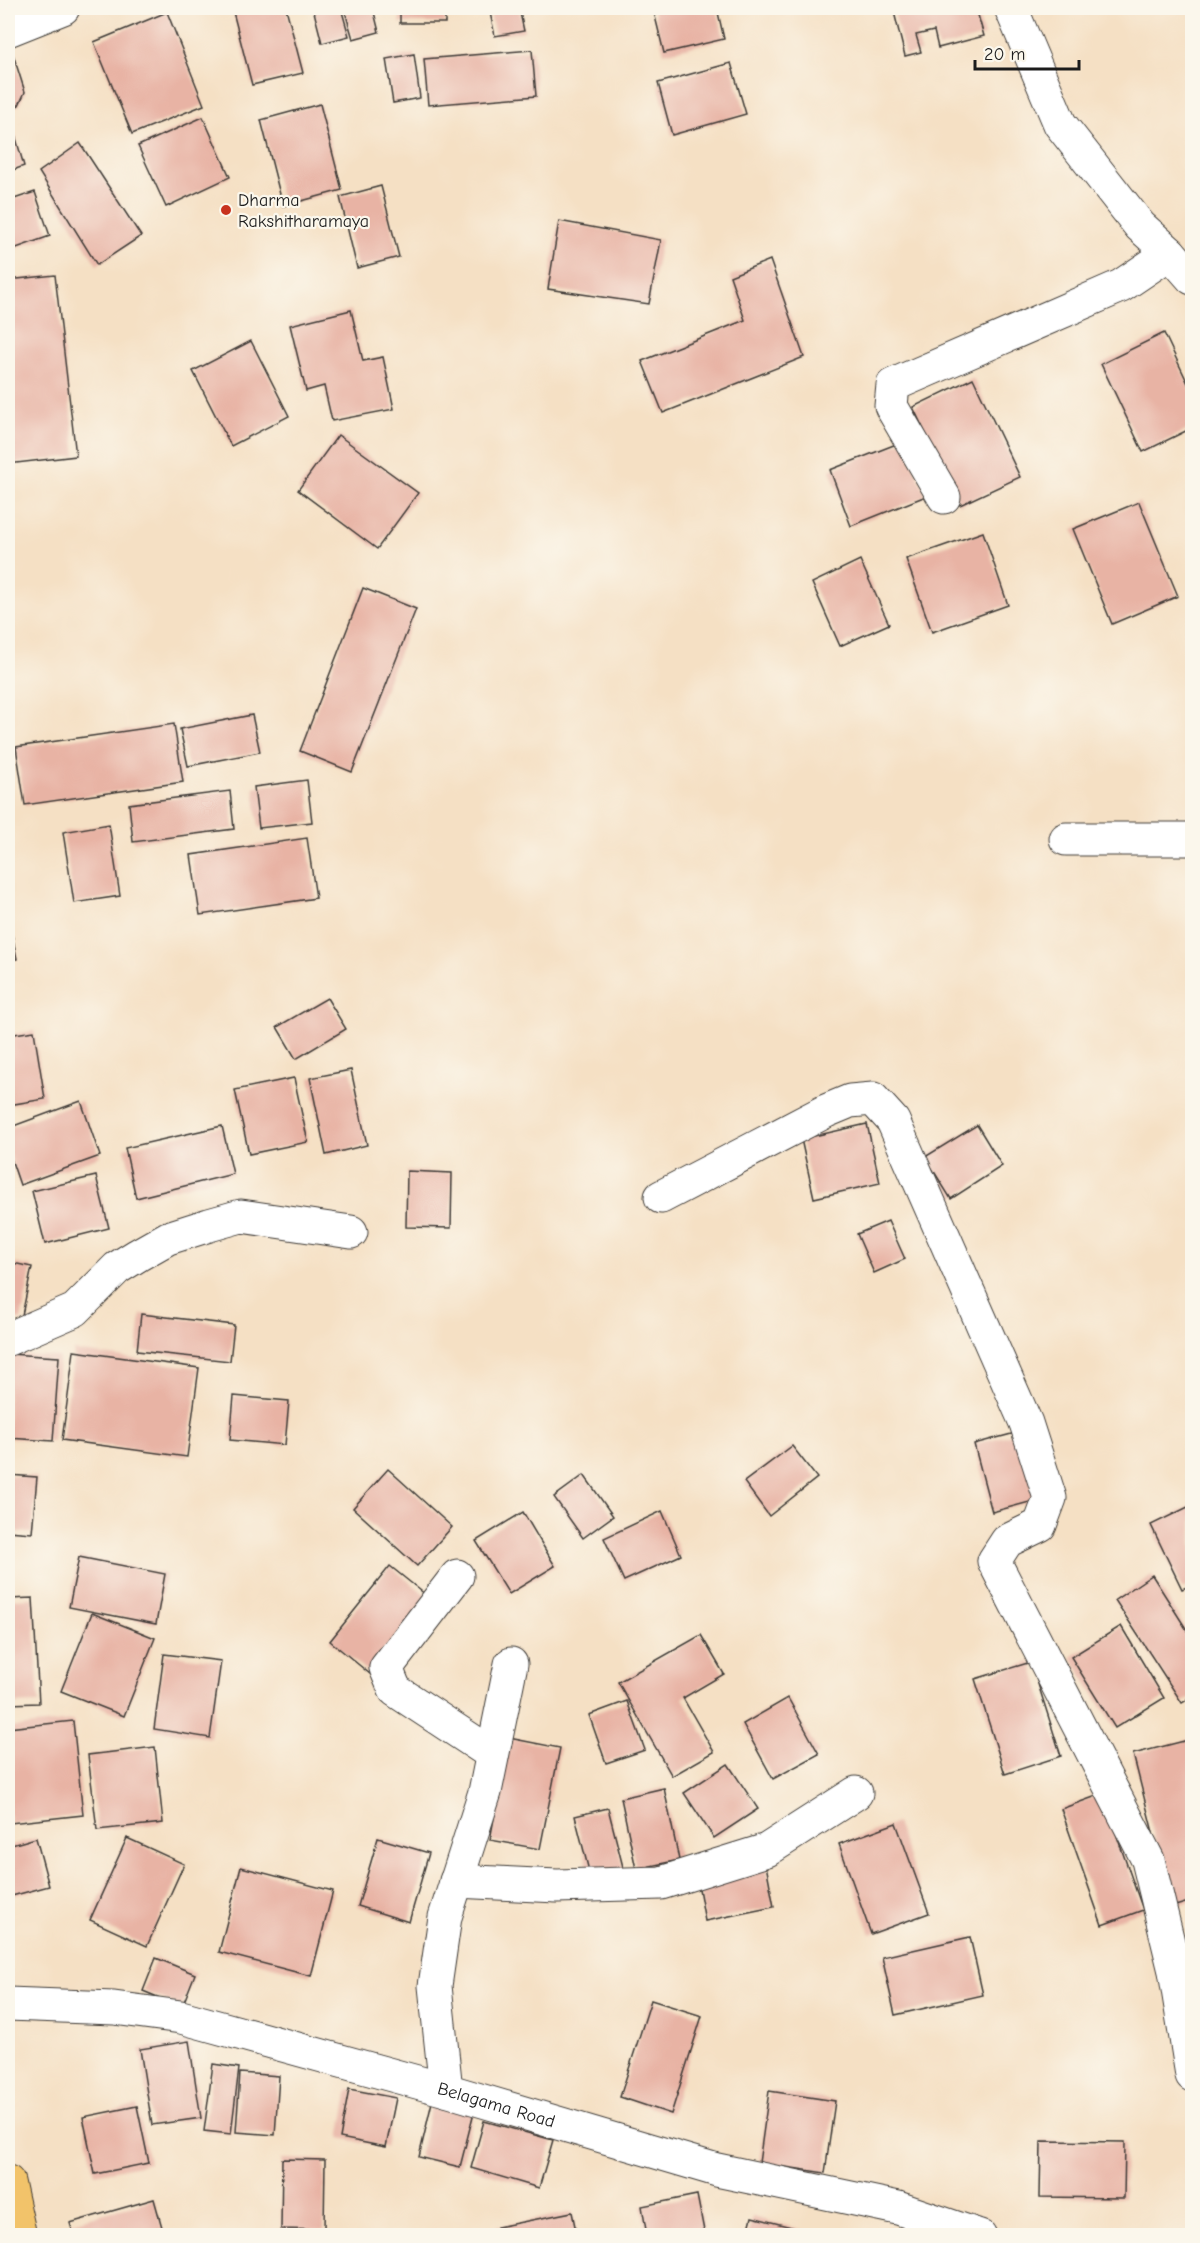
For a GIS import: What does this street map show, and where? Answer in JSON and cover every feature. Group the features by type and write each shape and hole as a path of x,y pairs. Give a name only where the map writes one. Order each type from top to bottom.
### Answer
{"street":[{"path":"8,30 63,8"},
{"path":"1011,8 1060,123 1140,226 1170,253 1192,278"},
{"path":"944,497 891,406 893,385 1121,286 1170,253"},
{"path":"1066,839 1192,839"},
{"path":"661,1197 826,1111 850,1101 873,1099 893,1121 1026,1423 1050,1498 1040,1525 1007,1541 994,1561 1148,1860 1184,1963 1192,2075"},
{"path":"8,1339 75,1310 93,1295 117,1268 138,1255 168,1239 209,1225 241,1216 351,1232"},
{"path":"457,1576 386,1668 395,1690 492,1754"},
{"path":"446,2090 435,1986 445,1917 485,1792 511,1664"},
{"path":"456,1881 557,1886 661,1882 767,1850 856,1793"},
{"name":"Belagama Road","path":"8,2004 114,2008 182,2017 446,2090 717,2170 898,2208 980,2235"}],"building":[{"path":"232,8 286,8 303,73 252,85"},
{"path":"313,8 341,8 349,36 322,43"},
{"path":"344,8 373,8 379,32 353,39"},
{"path":"400,8 445,8 445,23 400,23"},
{"path":"489,8 519,8 524,31 495,36"},
{"path":"653,8 717,8 724,39 664,53"},
{"path":"914,8 976,8 984,36 938,48 934,31 916,35 921,52 905,56 894,12"},
{"path":"167,12 204,105 132,134 94,42"},
{"path":"532,50 536,96 428,105 424,59"},
{"path":"8,51 12,51 25,92 19,105 8,111"},
{"path":"414,54 420,98 393,103 386,59"},
{"path":"731,63 746,114 672,135 658,83"},
{"path":"320,104 342,190 283,206 261,120"},
{"path":"8,115 24,166 8,172"},
{"path":"203,117 230,177 166,207 138,146"},
{"path":"80,143 141,236 97,265 39,172"},
{"path":"381,186 399,257 357,268 340,197"},
{"path":"35,192 50,236 8,251 8,201"},
{"path":"559,221 661,240 649,304 548,289"},
{"path":"770,260 804,357 663,413 642,361 745,320 730,276"},
{"path":"55,275 76,456 8,464 8,280"},
{"path":"351,310 363,361 383,357 394,409 332,421 324,386 306,391 290,325"},
{"path":"1164,333 1192,392 1192,428 1143,452 1101,364"},
{"path":"251,341 289,416 231,446 193,371"},
{"path":"973,378 1020,477 960,505 913,407"},
{"path":"338,435 418,493 377,549 298,490"},
{"path":"904,441 926,496 851,526 830,470"},
{"path":"1139,502 1178,596 1112,624 1073,529"},
{"path":"983,532 1008,605 932,632 906,559"},
{"path":"860,560 889,624 840,646 812,583"},
{"path":"363,588 416,609 352,772 300,751"},
{"path":"252,715 260,752 188,766 180,729"},
{"path":"174,724 183,782 25,805 16,747"},
{"path":"307,780 312,822 259,828 254,787"},
{"path":"230,791 234,829 133,842 129,804"},
{"path":"109,824 120,896 74,903 63,832"},
{"path":"307,838 316,898 200,915 191,855"},
{"path":"8,914 17,959 8,961"},
{"path":"327,998 346,1029 296,1059 277,1027"},
{"path":"34,1031 45,1099 8,1105 8,1035"},
{"path":"351,1070 367,1145 326,1155 310,1078"},
{"path":"294,1078 308,1142 249,1154 235,1090"},
{"path":"81,1101 100,1156 20,1185 8,1150 8,1128"},
{"path":"867,1124 880,1183 814,1198 801,1139"},
{"path":"977,1125 1002,1166 951,1199 925,1157"},
{"path":"222,1126 233,1174 136,1198 125,1148"},
{"path":"407,1171 452,1173 451,1228 406,1227"},
{"path":"96,1176 109,1228 45,1244 32,1191"},
{"path":"888,1221 905,1259 874,1273 857,1234"},
{"path":"8,1262 32,1267 21,1320 8,1318"},
{"path":"141,1314 234,1325 230,1361 137,1351"},
{"path":"74,1351 199,1368 187,1457 62,1440"},
{"path":"8,1354 59,1357 53,1441 8,1438"},
{"path":"234,1396 289,1401 285,1445 230,1440"},
{"path":"1019,1432 1037,1500 992,1512 974,1444"},
{"path":"792,1446 817,1478 769,1516 744,1482"},
{"path":"388,1469 452,1527 417,1566 353,1508"},
{"path":"8,1475 37,1477 32,1533 8,1531"},
{"path":"584,1475 613,1516 583,1538 554,1497"},
{"path":"1192,1505 1192,1585 1182,1589 1151,1525"},
{"path":"662,1511 681,1555 624,1581 604,1538"},
{"path":"523,1512 555,1566 509,1594 476,1541"},
{"path":"79,1557 165,1574 156,1624 69,1607"},
{"path":"390,1566 431,1599 370,1674 330,1641"},
{"path":"1152,1575 1192,1638 1192,1697 1182,1703 1115,1600"},
{"path":"33,1598 39,1703 8,1704 8,1599"},
{"path":"92,1613 155,1638 124,1716 61,1691"},
{"path":"1121,1626 1164,1698 1115,1728 1071,1657"},
{"path":"701,1635 724,1674 683,1698 714,1752 672,1776 618,1682"},
{"path":"164,1654 221,1661 210,1738 154,1729"},
{"path":"1031,1662 1061,1756 1005,1774 975,1679"},
{"path":"788,1698 819,1754 773,1779 743,1724"},
{"path":"627,1701 645,1750 606,1763 589,1715"},
{"path":"73,1721 83,1815 10,1823 8,1728"},
{"path":"509,1738 560,1748 540,1849 490,1840"},
{"path":"1192,1739 1192,1901 1172,1907 1133,1754"},
{"path":"155,1747 163,1823 97,1830 88,1755"},
{"path":"728,1764 758,1809 714,1838 684,1793"},
{"path":"664,1788 679,1860 636,1869 621,1798"},
{"path":"1102,1794 1143,1910 1102,1925 1061,1809"},
{"path":"608,1808 624,1871 591,1879 575,1816"},
{"path":"896,1823 929,1913 871,1934 839,1844"},
{"path":"36,1838 49,1886 8,1897 8,1846"},
{"path":"127,1838 184,1864 147,1946 90,1920"},
{"path":"378,1838 429,1853 409,1922 358,1906"},
{"path":"766,1865 774,1907 705,1921 697,1878"},
{"path":"241,1867 333,1891 311,1976 219,1952"},
{"path":"970,1937 983,1995 895,2015 882,1957"},
{"path":"156,1958 195,1974 182,2007 143,1991"},
{"path":"651,2000 702,2016 671,2114 620,2097"},
{"path":"189,2041 201,2118 152,2125 140,2049"},
{"path":"213,2064 239,2068 231,2134 204,2131"},
{"path":"240,2073 279,2076 275,2135 236,2132"},
{"path":"349,2089 396,2098 386,2147 340,2138"},
{"path":"769,2091 835,2101 825,2173 759,2163"},
{"path":"432,2102 474,2112 460,2167 419,2157"},
{"path":"137,2106 149,2163 95,2174 83,2117"},
{"path":"484,2121 553,2140 539,2188 471,2168"},
{"path":"1041,2141 1125,2142 1124,2198 1040,2197"},
{"path":"282,2159 325,2160 324,2230 281,2229"},
{"path":"697,2195 705,2236 647,2236 642,2206"},
{"path":"154,2199 163,2231 146,2236 74,2236 70,2223"},
{"path":"572,2212 577,2236 498,2236 497,2227"},
{"path":"752,2217 807,2231 806,2236 747,2236"}],"place":[{"name":"Dharma Rakshitharamaya","path":"226,210"}]}
